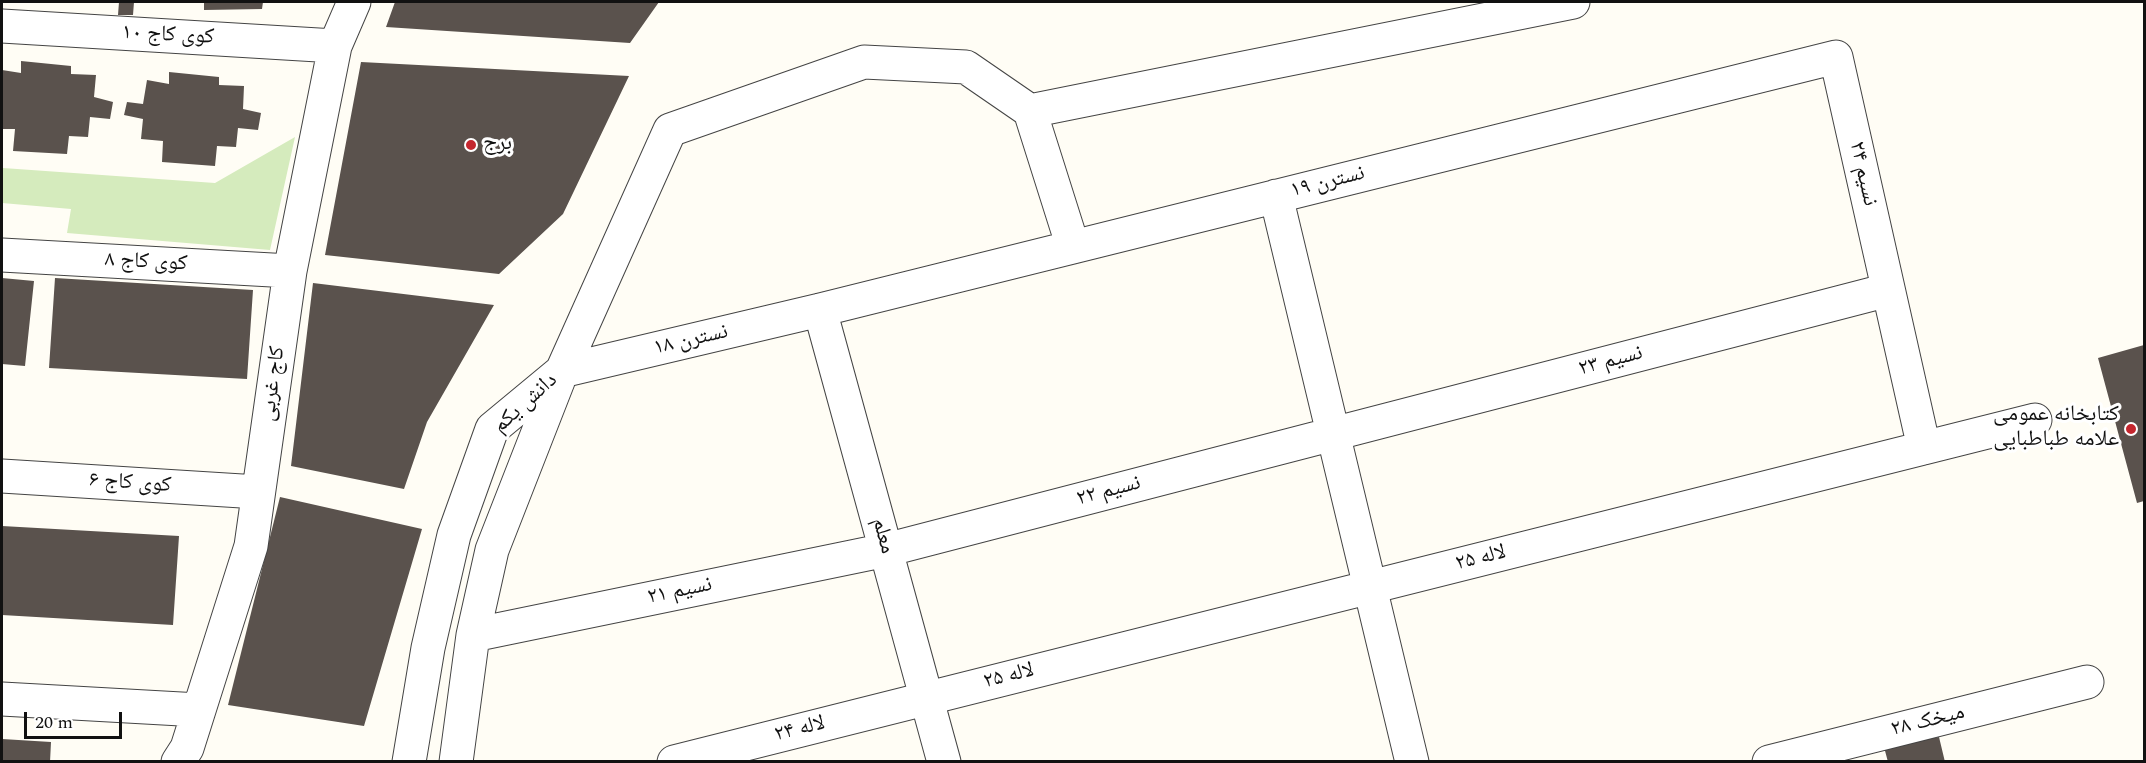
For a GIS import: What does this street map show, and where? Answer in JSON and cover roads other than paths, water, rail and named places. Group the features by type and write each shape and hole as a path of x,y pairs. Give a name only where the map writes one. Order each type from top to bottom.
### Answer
{"street":[{"name":"کاج غربی","path":"178,762 187,748 251,546 290,271 335,46 354,2"},
{"path":"1030,111 1573,2"},
{"name":"کوی کاج ۱۰","path":"2,26 335,46"},
{"name":"نسترن ۱۹","path":"819,310 1836,57"},
{"name":"نسیم ۲۴","path":"1836,57 1924,448"},
{"path":"562,371 670,130 864,62 966,67 1030,111 1073,247"},
{"path":"1276,196 1412,762"},
{"name":"کوی کاج ۸","path":"2,255 290,271"},
{"name":"نسیم ۲۳","path":"1333,434 1888,290"},
{"name":"نسترن ۱۸","path":"562,371 819,310"},
{"name":"معلم","path":"819,310 944,762"},
{"name":"دانش یکم","path":"456,762 473,635 492,550 562,371"},
{"name":"دانش یکم","path":"409,762 428,648 454,535 492,429 562,371"},
{"name":"لاله ۲۵","path":"927,698 2035,420"},
{"name":"نسیم ۲۲","path":"886,550 1333,434"},
{"name":"کوی کاج ۶","path":"2,476 258,492"},
{"name":"نسیم ۲۱","path":"473,635 886,550"},
{"name":"میخک ۲۸","path":"1769,762 2087,682"},
{"name":"لاله ۲۴","path":"674,762 927,698"},
{"path":"2,699 199,710"}],"place":[{"name":"برج","path":"471,145"},
{"name":"کتابخانه عمومی علامه طباطبایی","path":"2131,429"}]}
